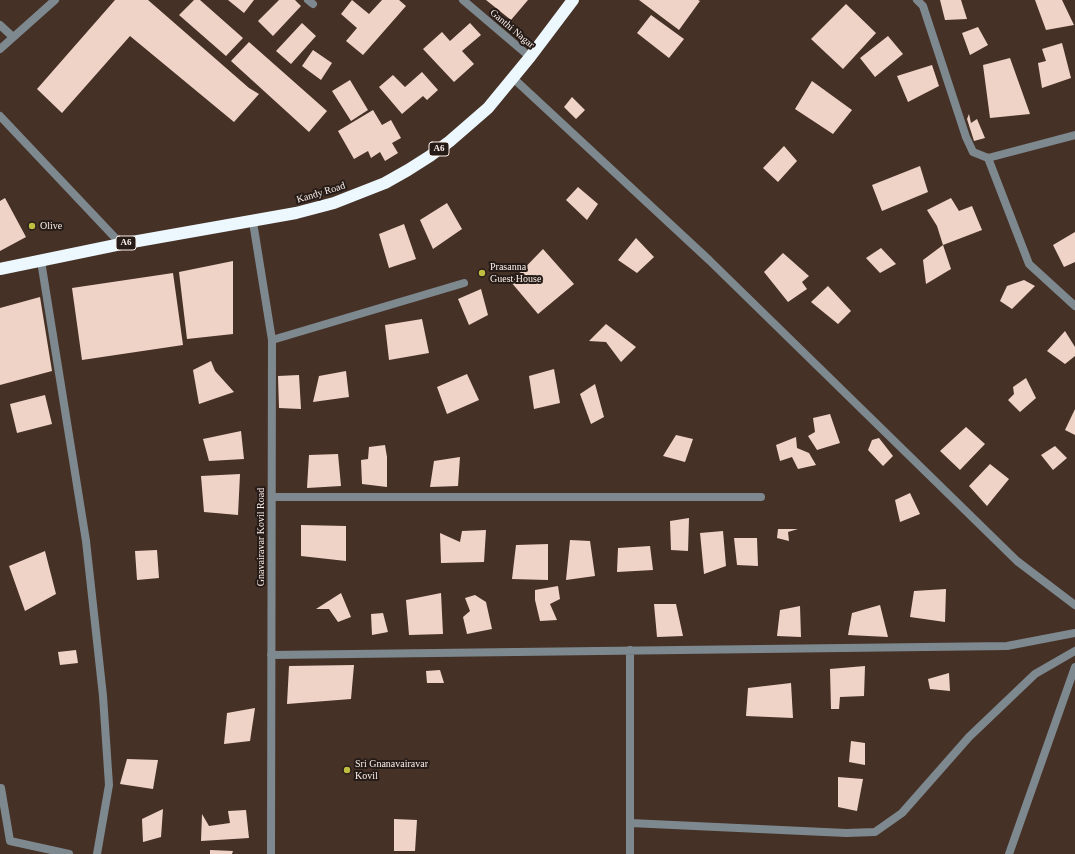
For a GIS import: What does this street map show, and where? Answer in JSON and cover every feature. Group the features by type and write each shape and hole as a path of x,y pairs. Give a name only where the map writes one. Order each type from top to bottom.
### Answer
{"highway":[{"name":"Kandy Road","path":"0,269 121,244 296,213 334,203 385,183 430,156 488,108 574,0"}],"street":[{"path":"0,49 55,0"},
{"path":"917,0 923,6 966,138 973,152 988,158 1075,135"},
{"name":"Ganthi Nagar","path":"465,1 530,57"},
{"path":"0,25 14,37"},
{"path":"513,78 709,260 1017,561 1075,605"},
{"path":"0,116 121,244"},
{"path":"988,158 1029,264 1075,306"},
{"name":"Gnavairavar Kovil Road","path":"252,222 272,340 271,854"},
{"path":"40,261 86,541 103,696 109,785 97,854"},
{"path":"272,340 464,283"},
{"path":"272,497 761,497"},
{"path":"271,655 1007,646 1075,633"},
{"path":"630,650 630,854"},
{"path":"630,823 838,832 875,832 902,813 969,737 1035,674 1075,651"},
{"path":"1009,854 1075,667"},
{"path":"0,788 10,841 69,854"}],"building":[{"path":"115,0 148,0 249,88 259,94 234,122 130,36 62,113 37,89"},
{"path":"194,0 200,0 243,38 226,56 179,15"},
{"path":"228,0 254,0 244,13"},
{"path":"279,0 295,0 301,6 273,36 258,21"},
{"path":"352,0 369,14 382,0 399,0 406,6 363,55 346,41 357,28 341,14"},
{"path":"486,0 528,0 511,20"},
{"path":"639,0 698,0 700,1 679,30"},
{"path":"940,0 961,0 967,19 945,20"},
{"path":"1035,0 1062,0 1074,25 1046,30"},
{"path":"846,4 876,33 843,69 811,39"},
{"path":"651,15 684,39 669,58 637,33"},
{"path":"302,23 316,36 291,64 276,51"},
{"path":"470,23 481,35 462,51 474,64 454,82 423,49 442,32 450,41"},
{"path":"978,27 988,45 970,55 962,33"},
{"path":"888,36 903,54 875,77 860,58"},
{"path":"249,42 327,111 309,132 231,61"},
{"path":"1062,43 1071,78 1042,88 1038,63 1046,61 1042,49"},
{"path":"313,50 332,63 321,80 302,66"},
{"path":"1010,58 1030,114 990,118 983,65"},
{"path":"932,65 939,86 908,102 897,76"},
{"path":"422,72 438,90 427,100 423,96 402,114 379,87 393,75 405,87"},
{"path":"350,80 368,110 351,121 332,91"},
{"path":"812,81 852,110 833,134 795,109"},
{"path":"572,97 585,110 576,119 564,107"},
{"path":"373,110 382,125 391,120 401,138 392,143 398,153 385,161 380,152 371,158 368,151 354,159 338,131"},
{"path":"969,114 971,123 977,119 985,138 974,141 967,119"},
{"path":"784,146 797,161 778,182 763,168"},
{"path":"920,166 928,192 882,211 872,185"},
{"path":"578,187 598,204 587,220 566,200"},
{"path":"5,198 26,237 0,251 0,201"},
{"path":"951,198 959,211 972,206 982,230 943,245 937,226 927,210"},
{"path":"447,203 462,229 433,249 420,220"},
{"path":"404,224 416,259 389,268 379,234"},
{"path":"1075,232 1075,262 1064,267 1053,245"},
{"path":"636,238 654,257 637,273 618,260"},
{"path":"943,245 951,269 926,284 923,260"},
{"path":"881,248 896,264 880,273 866,258"},
{"path":"543,249 574,284 538,314 511,282"},
{"path":"783,253 809,276 802,282 807,289 788,302 764,272"},
{"path":"233,261 233,334 187,339 179,272"},
{"path":"173,273 183,345 82,360 72,288"},
{"path":"1024,280 1035,286 1012,309 1000,301 1007,286"},
{"path":"828,286 851,311 838,324 811,302"},
{"path":"481,289 488,315 469,325 458,299"},
{"path":"40,297 52,371 0,385 0,308"},
{"path":"422,319 429,353 389,360 385,325"},
{"path":"606,324 636,347 621,362 606,342 589,341"},
{"path":"1065,331 1075,347 1075,356 1065,364 1047,351"},
{"path":"211,361 215,371 234,392 199,404 193,370"},
{"path":"554,369 560,403 534,409 529,376"},
{"path":"346,371 349,397 313,402 319,376"},
{"path":"467,374 479,400 447,414 437,387"},
{"path":"299,375 301,409 279,408 278,376"},
{"path":"1026,378 1036,398 1020,412 1008,400 1014,394 1013,387"},
{"path":"595,384 604,417 591,424 580,394"},
{"path":"45,395 52,424 17,433 10,404"},
{"path":"1075,409 1075,435 1065,430"},
{"path":"830,414 840,443 817,450 808,436 815,432 813,418"},
{"path":"966,427 985,444 960,470 940,451"},
{"path":"241,431 244,459 209,461 203,439"},
{"path":"676,435 693,439 685,462 663,456"},
{"path":"796,437 797,448 809,453 816,465 798,469 792,457 780,461 776,445"},
{"path":"879,438 893,456 883,466 868,450 872,440"},
{"path":"385,445 387,457 387,487 362,484 361,460 368,459 369,447"},
{"path":"1055,446 1067,458 1053,470 1041,455"},
{"path":"338,454 341,486 307,488 309,455"},
{"path":"460,457 458,486 430,487 434,461"},
{"path":"990,464 1009,479 987,506 969,486"},
{"path":"240,474 238,515 204,512 201,476"},
{"path":"910,493 920,514 900,522 895,500"},
{"path":"689,518 688,551 671,550 670,521"},
{"path":"301,525 346,526 346,561 301,556"},
{"path":"778,529 798,529 788,532 789,541 777,538"},
{"path":"486,530 484,562 441,563 440,533 460,542 462,531"},
{"path":"723,531 726,566 704,574 700,533"},
{"path":"734,538 757,538 758,566 737,565"},
{"path":"570,540 590,541 595,576 566,580"},
{"path":"548,544 548,580 512,579 516,545"},
{"path":"650,546 653,570 617,572 618,548"},
{"path":"157,550 159,578 137,580 135,551"},
{"path":"45,551 56,594 25,611 9,566"},
{"path":"558,586 560,599 550,604 557,620 540,621 535,600 535,590"},
{"path":"946,589 945,622 910,617 914,591"},
{"path":"341,593 351,617 338,622 329,609 316,609"},
{"path":"441,593 443,634 409,635 406,600"},
{"path":"475,595 486,602 492,629 467,634 463,617 470,611 465,598"},
{"path":"654,604 676,604 683,636 657,637"},
{"path":"880,605 888,637 848,635 852,613"},
{"path":"800,606 801,637 777,636 780,610"},
{"path":"383,613 388,632 372,635 371,614"},
{"path":"76,650 78,663 60,665 58,652"},
{"path":"354,665 351,699 287,704 289,666"},
{"path":"865,666 864,696 840,697 839,709 831,709 830,669"},
{"path":"440,670 444,683 427,683 426,671"},
{"path":"949,673 950,691 930,689 928,679"},
{"path":"791,683 793,718 746,716 748,688"},
{"path":"255,708 250,741 224,744 227,713"},
{"path":"851,741 865,743 865,765 849,762"},
{"path":"127,759 158,760 153,789 120,784"},
{"path":"838,777 863,779 857,811 838,807"},
{"path":"163,809 161,837 143,842 142,819"},
{"path":"246,810 249,838 201,841 202,814 209,826 230,823 228,811"},
{"path":"394,819 417,820 415,851 394,851"},
{"path":"210,850 233,851 232,854 210,854"}],"place":[{"name":"Olive","path":"32,226"},
{"name":"Prasanna Guest House","path":"482,273"},
{"name":"Sri Gnanavairavar Kovil","path":"347,770"}]}
